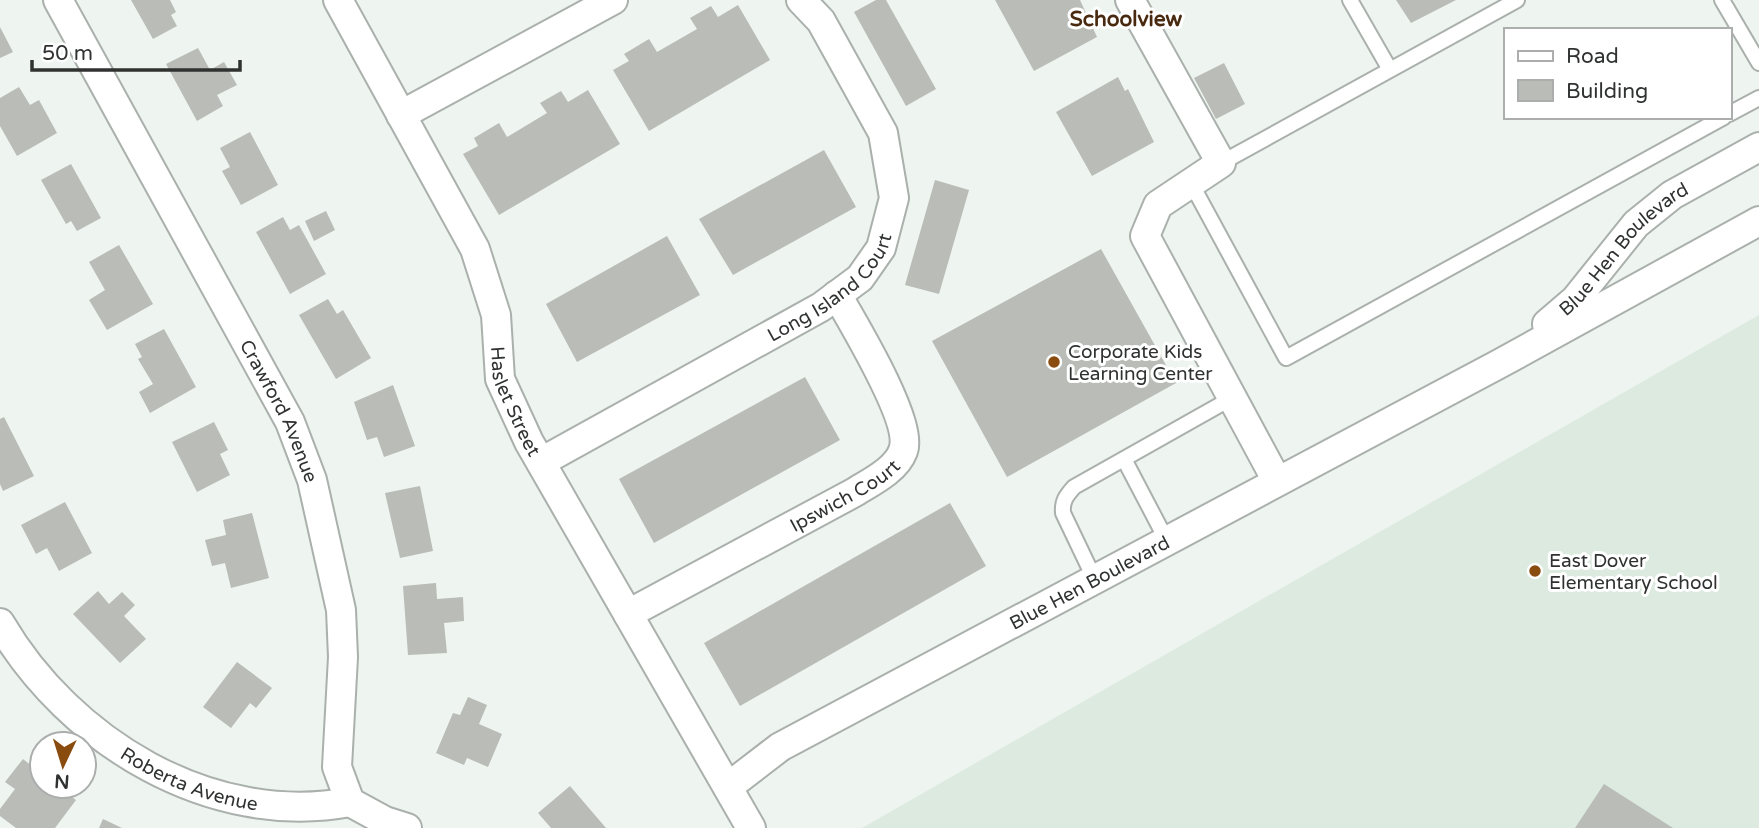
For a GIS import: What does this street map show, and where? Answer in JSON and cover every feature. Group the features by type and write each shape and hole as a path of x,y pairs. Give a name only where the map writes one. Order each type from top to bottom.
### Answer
{"street":[{"name":"Crawford Avenue","path":"58,0 290,422 312,480 341,610 343,657 337,767 351,802"},
{"path":"401,115 612,0"},
{"name":"Long Island Court","path":"541,462 809,314 860,278 881,248 894,198 883,133 821,21 801,0"},
{"path":"1130,0 1221,163 1158,205 1145,236 1277,481"},
{"name":"Haslet Street","path":"341,1 475,250 496,315 500,379 541,462 728,787"},
{"name":"Blue Hen Boulevard","path":"1500,364 1575,300 1636,224 1672,195 1759,147"},
{"name":"Blue Hen Boulevard","path":"728,787 780,747 1500,364 1759,222"},
{"name":"Ipswich Court","path":"628,614 855,492 885,473 904,451 905,432 898,410 837,295"},
{"name":"Roberta Avenue","path":"0,623 14,646 59,704 103,741 151,772 218,799 270,811 317,810 351,802"},
{"path":"728,787 751,828"},
{"path":"351,802 385,821 407,828"}],"lane":[{"path":"1350,0 1389,68"},
{"path":"1221,163 1389,68 1517,0"},
{"path":"1722,0 1759,63"},
{"path":"1731,113 1759,98"},
{"path":"1191,183 1286,358 1720,119"},
{"path":"1095,580 1063,513 1062,504 1074,487 1232,398"},
{"path":"1124,459 1167,541"}],"shaded area":[{"name":"East Dover Elementary School","path":"1759,315 1759,828 862,828"}],"building":[{"path":"131,0 170,0 176,12 171,15 177,26 153,39"},
{"path":"876,0 886,0 936,89 906,106 854,12"},
{"path":"995,0 1080,0 1097,37 1034,71"},
{"path":"1396,0 1456,0 1411,23"},
{"path":"738,5 770,60 649,131 613,70 629,61 624,54 649,39 657,52 697,29 690,18 711,6 718,17"},
{"path":"0,27 13,52 0,58"},
{"path":"198,48 210,70 224,62 237,85 217,95 223,106 197,121 166,64"},
{"path":"1224,63 1245,104 1216,119 1194,78"},
{"path":"1118,77 1125,91 1128,89 1154,142 1092,176 1056,112"},
{"path":"19,87 30,105 39,100 57,133 17,156 0,126 0,98"},
{"path":"588,90 620,144 499,215 463,154 478,146 474,138 499,123 507,137 547,113 540,103 561,91 568,102"},
{"path":"250,132 278,185 241,205 222,171 230,167 220,148"},
{"path":"824,150 856,207 733,275 699,219"},
{"path":"71,164 101,218 77,231 71,221 66,224 41,180"},
{"path":"935,180 969,190 939,294 905,285"},
{"path":"326,211 335,230 314,241 305,221"},
{"path":"283,217 290,230 299,225 326,274 290,294 256,232"},
{"path":"667,236 700,295 577,362 546,304"},
{"path":"119,245 153,304 107,330 89,300 105,290 89,262"},
{"name":"Corporate Kids Learning Center","path":"1101,249 1176,383 1007,477 932,341"},
{"path":"328,299 337,314 343,310 371,358 336,379 299,315"},
{"path":"164,329 196,387 150,413 139,392 153,384 138,359 142,357 135,344"},
{"path":"805,377 840,440 654,543 619,479"},
{"path":"393,385 415,446 384,457 377,437 367,440 354,402"},
{"path":"4,417 34,476 3,491 0,484 0,419"},
{"path":"214,422 228,450 220,454 230,475 197,492 172,442"},
{"path":"420,486 433,551 400,558 385,493"},
{"path":"65,502 92,553 59,571 47,548 36,554 21,525"},
{"path":"950,503 986,566 740,706 704,643"},
{"path":"252,513 269,578 231,588 225,563 212,566 205,540 226,535 223,520"},
{"path":"436,583 437,599 463,597 464,621 444,623 447,653 408,655 403,586"},
{"path":"98,591 109,604 122,592 135,605 124,616 146,639 120,663 73,614"},
{"path":"237,662 272,688 256,708 250,703 231,728 203,707"},
{"path":"468,697 487,705 479,724 502,734 488,767 467,758 464,765 436,753 453,713 460,715"},
{"path":"23,759 28,763 28,800 76,800 55,828 16,828 0,816 0,809 15,789 5,782"},
{"path":"1604,784 1673,828 1575,828"},
{"path":"570,786 606,828 551,828 538,813"},
{"path":"103,819 122,828 99,828"}],"place":[{"name":"Corporate Kids Learning Center","path":"1054,362"},
{"name":"East Dover Elementary School","path":"1535,571"}],"district":[{"name":"Schoolview","path":"1126,19"}]}
